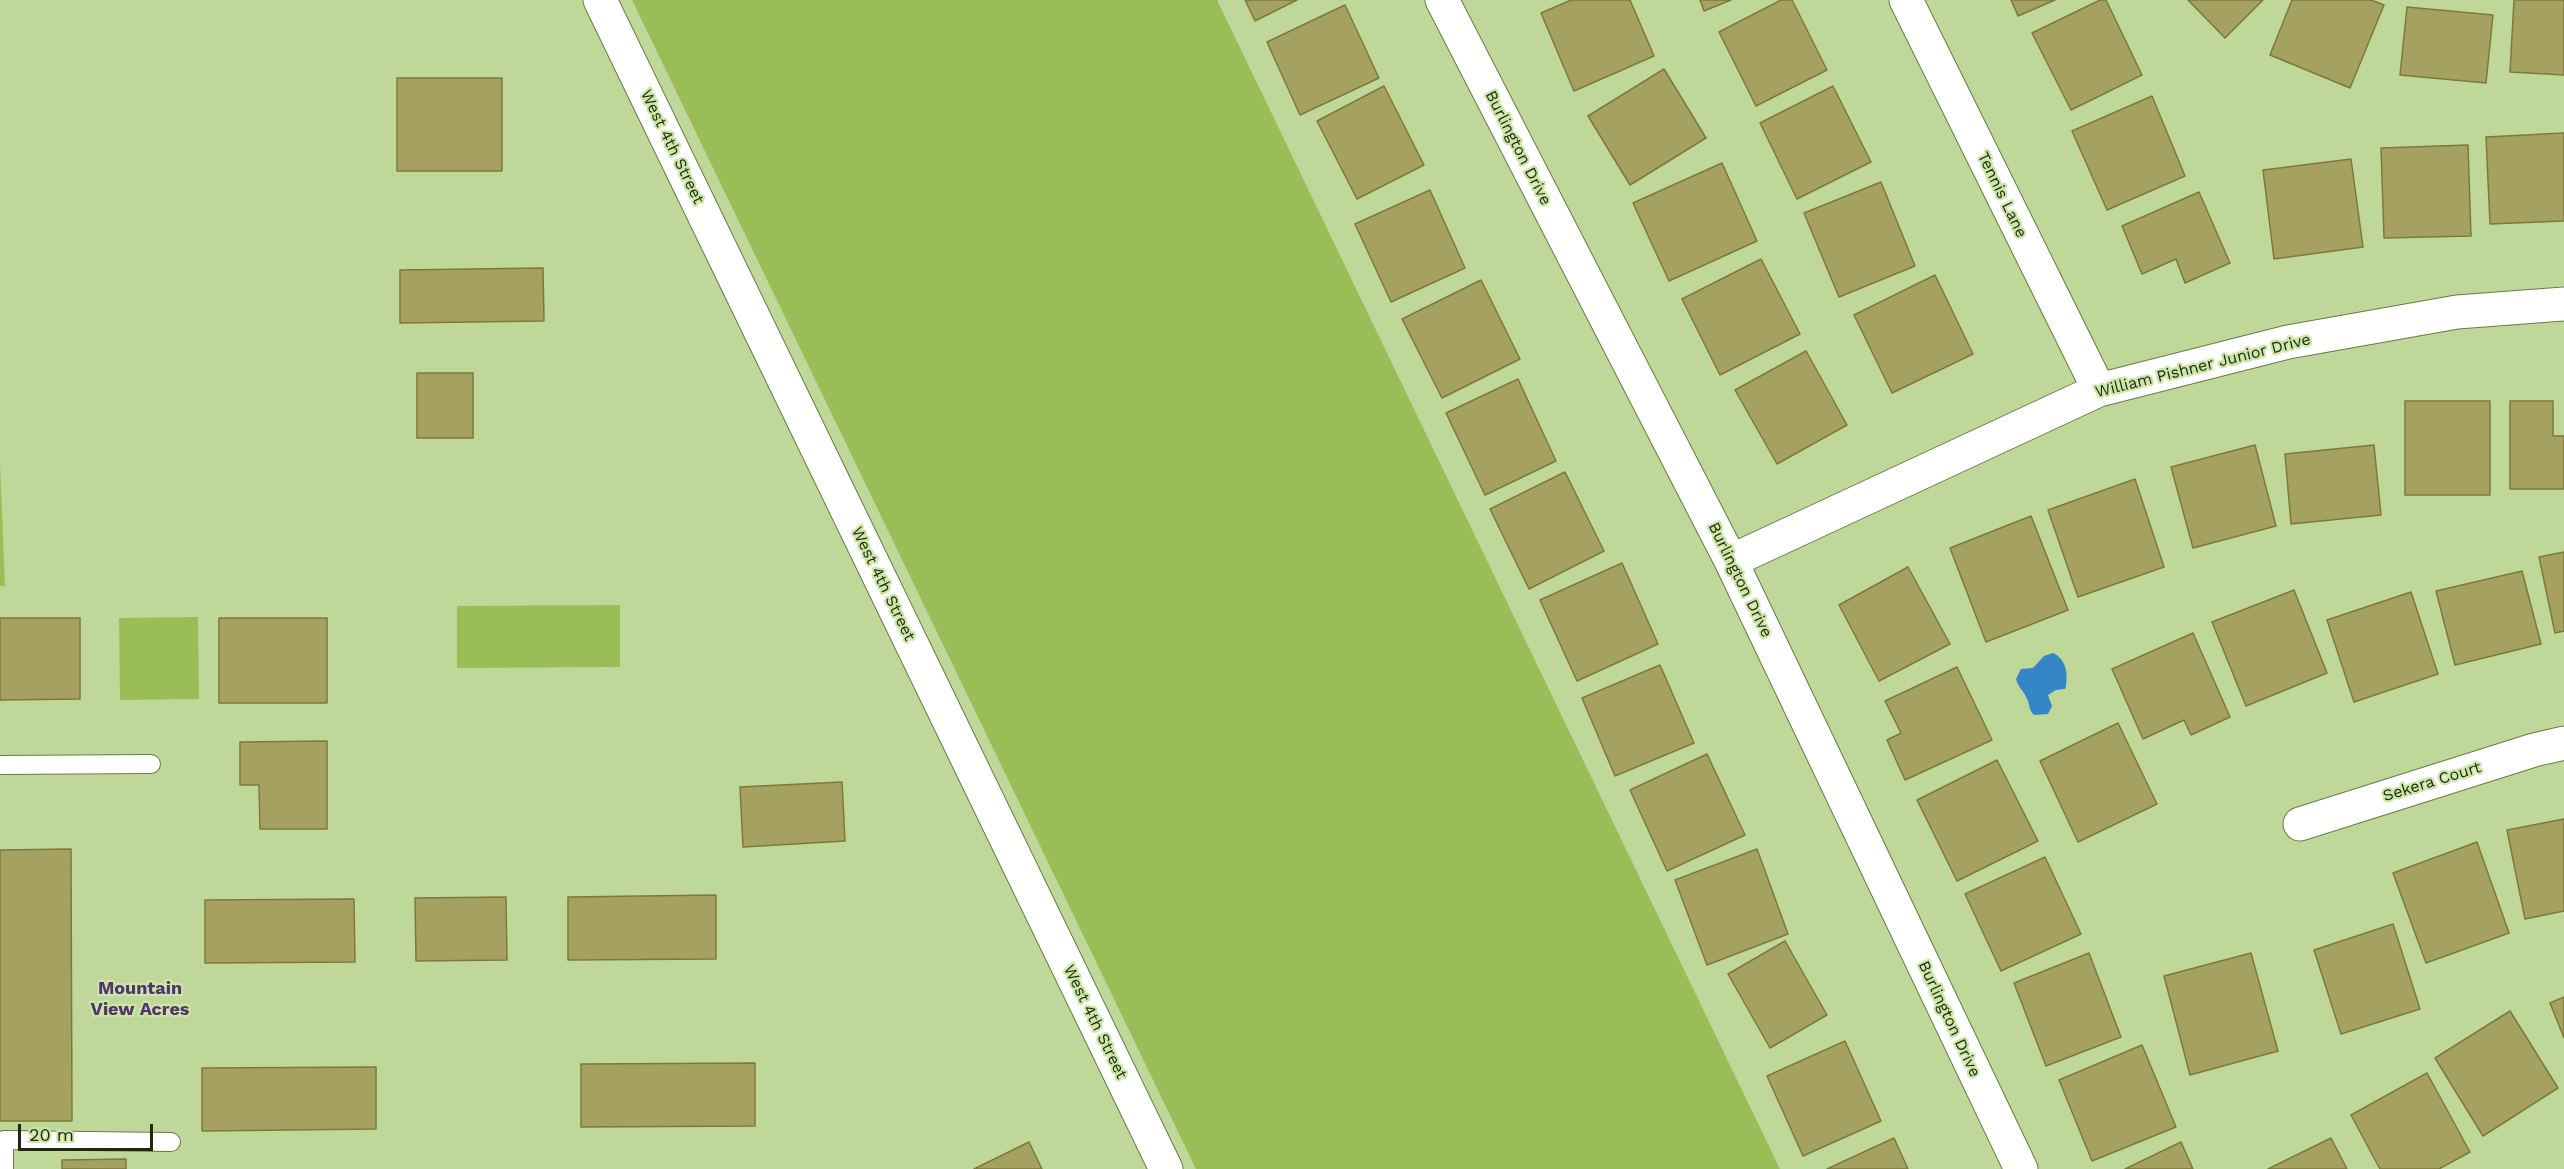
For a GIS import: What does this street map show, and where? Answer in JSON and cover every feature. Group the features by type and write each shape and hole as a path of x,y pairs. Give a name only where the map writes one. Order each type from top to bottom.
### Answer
{"street":[{"name":"West 4th Street","path":"600,0 1166,1169"},
{"name":"Burlington Drive","path":"1442,0 1731,561 2021,1169"},
{"name":"Tennis Lane","path":"1906,0 2099,390"},
{"name":"William Pishner Junior Drive","path":"1731,561 2099,390 2288,342 2457,312 2564,304"},
{"name":"Sekera Court","path":"2300,824 2534,750 2564,743"}],"lane":[{"path":"0,765 151,764"},
{"path":"4,1169 4,1140 171,1142"}],"green space":[{"path":"632,0 1217,0 1780,1169 1196,1169"},
{"path":"0,462 5,586 0,586"},
{"path":"620,605 620,667 457,668 457,606"},
{"path":"198,617 199,699 120,700 119,618"}],"water":[{"path":"2053,653 2061,659 2065,667 2066,686 2065,689 2056,690 2048,695 2052,706 2048,714 2034,715 2016,679 2021,669 2033,668 2044,656"}],"building":[{"path":"1245,0 1297,0 1255,21"},
{"path":"1571,0 1630,0 1654,56 1574,91 1541,13"},
{"path":"1700,0 1731,0 1704,11"},
{"path":"1781,0 1792,0 1827,70 1756,106 1719,32"},
{"path":"2011,0 2055,0 2018,16"},
{"path":"2100,0 2106,0 2142,75 2071,110 2032,33"},
{"path":"2188,0 2263,0 2225,38"},
{"path":"2292,0 2371,0 2384,5 2350,88 2270,55"},
{"path":"2514,0 2564,0 2564,75 2510,72"},
{"path":"1345,5 1379,78 1300,115 1267,42"},
{"path":"2407,7 2493,15 2486,83 2400,75"},
{"path":"1664,69 1706,138 1630,185 1588,116"},
{"path":"397,78 502,78 502,171 397,171"},
{"path":"1384,86 1424,165 1357,199 1317,121"},
{"path":"1833,86 1871,162 1797,199 1760,123"},
{"path":"2152,96 2185,176 2107,210 2072,131"},
{"path":"2564,133 2564,221 2490,224 2486,137"},
{"path":"2468,145 2471,236 2384,238 2381,148"},
{"path":"2351,159 2363,247 2274,259 2263,170"},
{"path":"1722,163 1757,241 1669,281 1633,203"},
{"path":"1881,182 1915,266 1839,297 1804,213"},
{"path":"1430,190 1465,268 1391,302 1355,224"},
{"path":"2199,192 2230,263 2185,283 2176,259 2142,274 2122,226"},
{"path":"1761,259 1800,334 1720,375 1682,299"},
{"path":"543,268 544,321 400,323 400,270"},
{"path":"1935,275 1973,354 1892,393 1854,315"},
{"path":"1481,280 1520,359 1442,398 1402,319"},
{"path":"1806,351 1847,425 1777,464 1735,390"},
{"path":"417,373 473,373 473,438 417,438"},
{"path":"1518,379 1556,461 1485,495 1446,413"},
{"path":"2405,401 2490,401 2490,495 2405,495"},
{"path":"2510,401 2553,401 2553,436 2564,436 2564,489 2510,489"},
{"path":"2255,445 2276,526 2193,548 2171,467"},
{"path":"2374,445 2381,515 2291,524 2285,454"},
{"path":"1565,472 1604,551 1529,589 1490,509"},
{"path":"2135,479 2164,567 2078,597 2048,510"},
{"path":"2031,516 2068,610 1986,642 1950,548"},
{"path":"2564,552 2564,631 2555,633 2539,557"},
{"path":"1622,563 1658,644 1577,681 1540,600"},
{"path":"1908,567 1950,644 1879,681 1839,605"},
{"path":"2522,571 2541,644 2455,665 2436,591"},
{"path":"2294,590 2327,673 2246,706 2212,622"},
{"path":"2411,592 2438,674 2354,702 2327,620"},
{"path":"0,618 80,618 80,699 0,700"},
{"path":"219,618 327,618 327,703 219,703"},
{"path":"2193,633 2230,717 2191,735 2184,720 2143,739 2112,669"},
{"path":"1660,665 1694,743 1615,776 1582,698"},
{"path":"1957,667 1992,740 1905,780 1887,740 1901,733 1885,701"},
{"path":"2118,723 2157,804 2078,842 2040,761"},
{"path":"327,741 327,829 260,829 259,785 240,785 240,742"},
{"path":"1707,754 1745,835 1667,871 1630,790"},
{"path":"1997,760 2038,841 1957,881 1917,800"},
{"path":"842,782 845,841 743,847 740,787"},
{"path":"2564,819 2564,911 2525,919 2507,830"},
{"path":"2477,842 2509,933 2426,963 2393,873"},
{"path":"71,849 72,1121 0,1121 0,850"},
{"path":"1757,849 1788,934 1707,965 1675,880"},
{"path":"2045,857 2081,934 2001,971 1965,894"},
{"path":"716,895 716,959 568,960 568,897"},
{"path":"506,897 507,960 416,961 415,898"},
{"path":"354,899 355,962 205,963 205,900"},
{"path":"2393,924 2420,1009 2341,1034 2314,950"},
{"path":"1785,941 1827,1015 1770,1048 1728,974"},
{"path":"2089,953 2121,1037 2046,1066 2014,983"},
{"path":"2251,953 2278,1051 2190,1075 2164,976"},
{"path":"2564,997 2564,1038 2550,1003"},
{"path":"2510,1011 2558,1088 2483,1136 2435,1058"},
{"path":"1845,1041 1881,1121 1803,1156 1767,1076"},
{"path":"2142,1045 2176,1127 2092,1161 2059,1080"},
{"path":"755,1063 755,1126 581,1127 581,1064"},
{"path":"376,1067 376,1129 202,1131 202,1068"},
{"path":"2427,1073 2470,1152 2439,1169 2380,1169 2351,1115"},
{"path":"1894,1138 1908,1169 1827,1169"},
{"path":"2331,1138 2347,1169 2268,1169"},
{"path":"1029,1142 1042,1169 974,1169"},
{"path":"2181,1142 2193,1169 2125,1169"},
{"path":"126,1159 126,1169 62,1169 62,1160"}],"district":[{"name":"Mountain View Acres","path":"140,999"}]}
